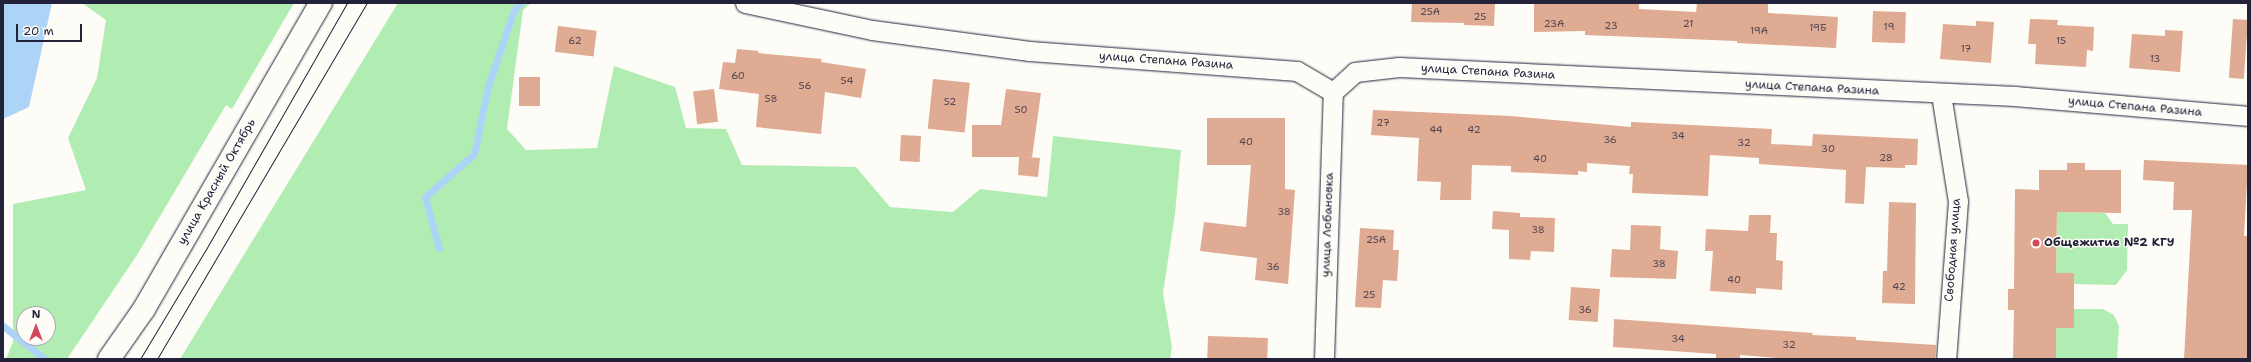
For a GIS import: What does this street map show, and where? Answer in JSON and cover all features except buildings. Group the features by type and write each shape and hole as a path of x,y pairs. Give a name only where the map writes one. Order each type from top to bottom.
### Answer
{"main road":[{"name":"улица Красный Октябрь","path":"109,359 144,309 321,3"}],"street":[{"name":"улица Степана Разина","path":"745,3 872,30 1030,50 1297,71 1333,92 1355,72 1399,67 1941,94 2014,96 2248,116"},
{"name":"улица Лобановка","path":"1324,359 1333,92"},
{"name":"Свободная улица","path":"1941,94 1958,201 1946,359"}],"green space":[{"path":"82,3 294,3 232,109 226,105 137,255 67,359 6,359 13,342 13,204 86,190 68,138 97,78 106,20"},
{"path":"398,3 531,3 523,10 507,129 526,150 597,148 614,66 675,87 686,128 726,129 742,165 856,167 890,207 953,212 980,189 1047,197 1053,136 1181,150 1175,214 1163,293 1172,347 1170,359 180,359"},
{"path":"2057,212 2105,213 2113,224 2128,224 2127,270 2116,285 2074,284 2074,273 2056,273"},
{"path":"2074,309 2103,309 2114,315 2119,326 2117,359 2056,359 2056,328 2074,328"}],"water":[{"path":"3,3 52,3 29,107 3,119"}],"waterway":[{"path":"439,248 425,197 474,154 488,86 514,10 520,3"},
{"path":"3,326 45,359"}],"tram line":[{"path":"140,359 205,251 347,3"},
{"path":"157,359 367,3"}],"place":[{"name":"Общежитие №2 КГУ","path":"2036,243"}]}
